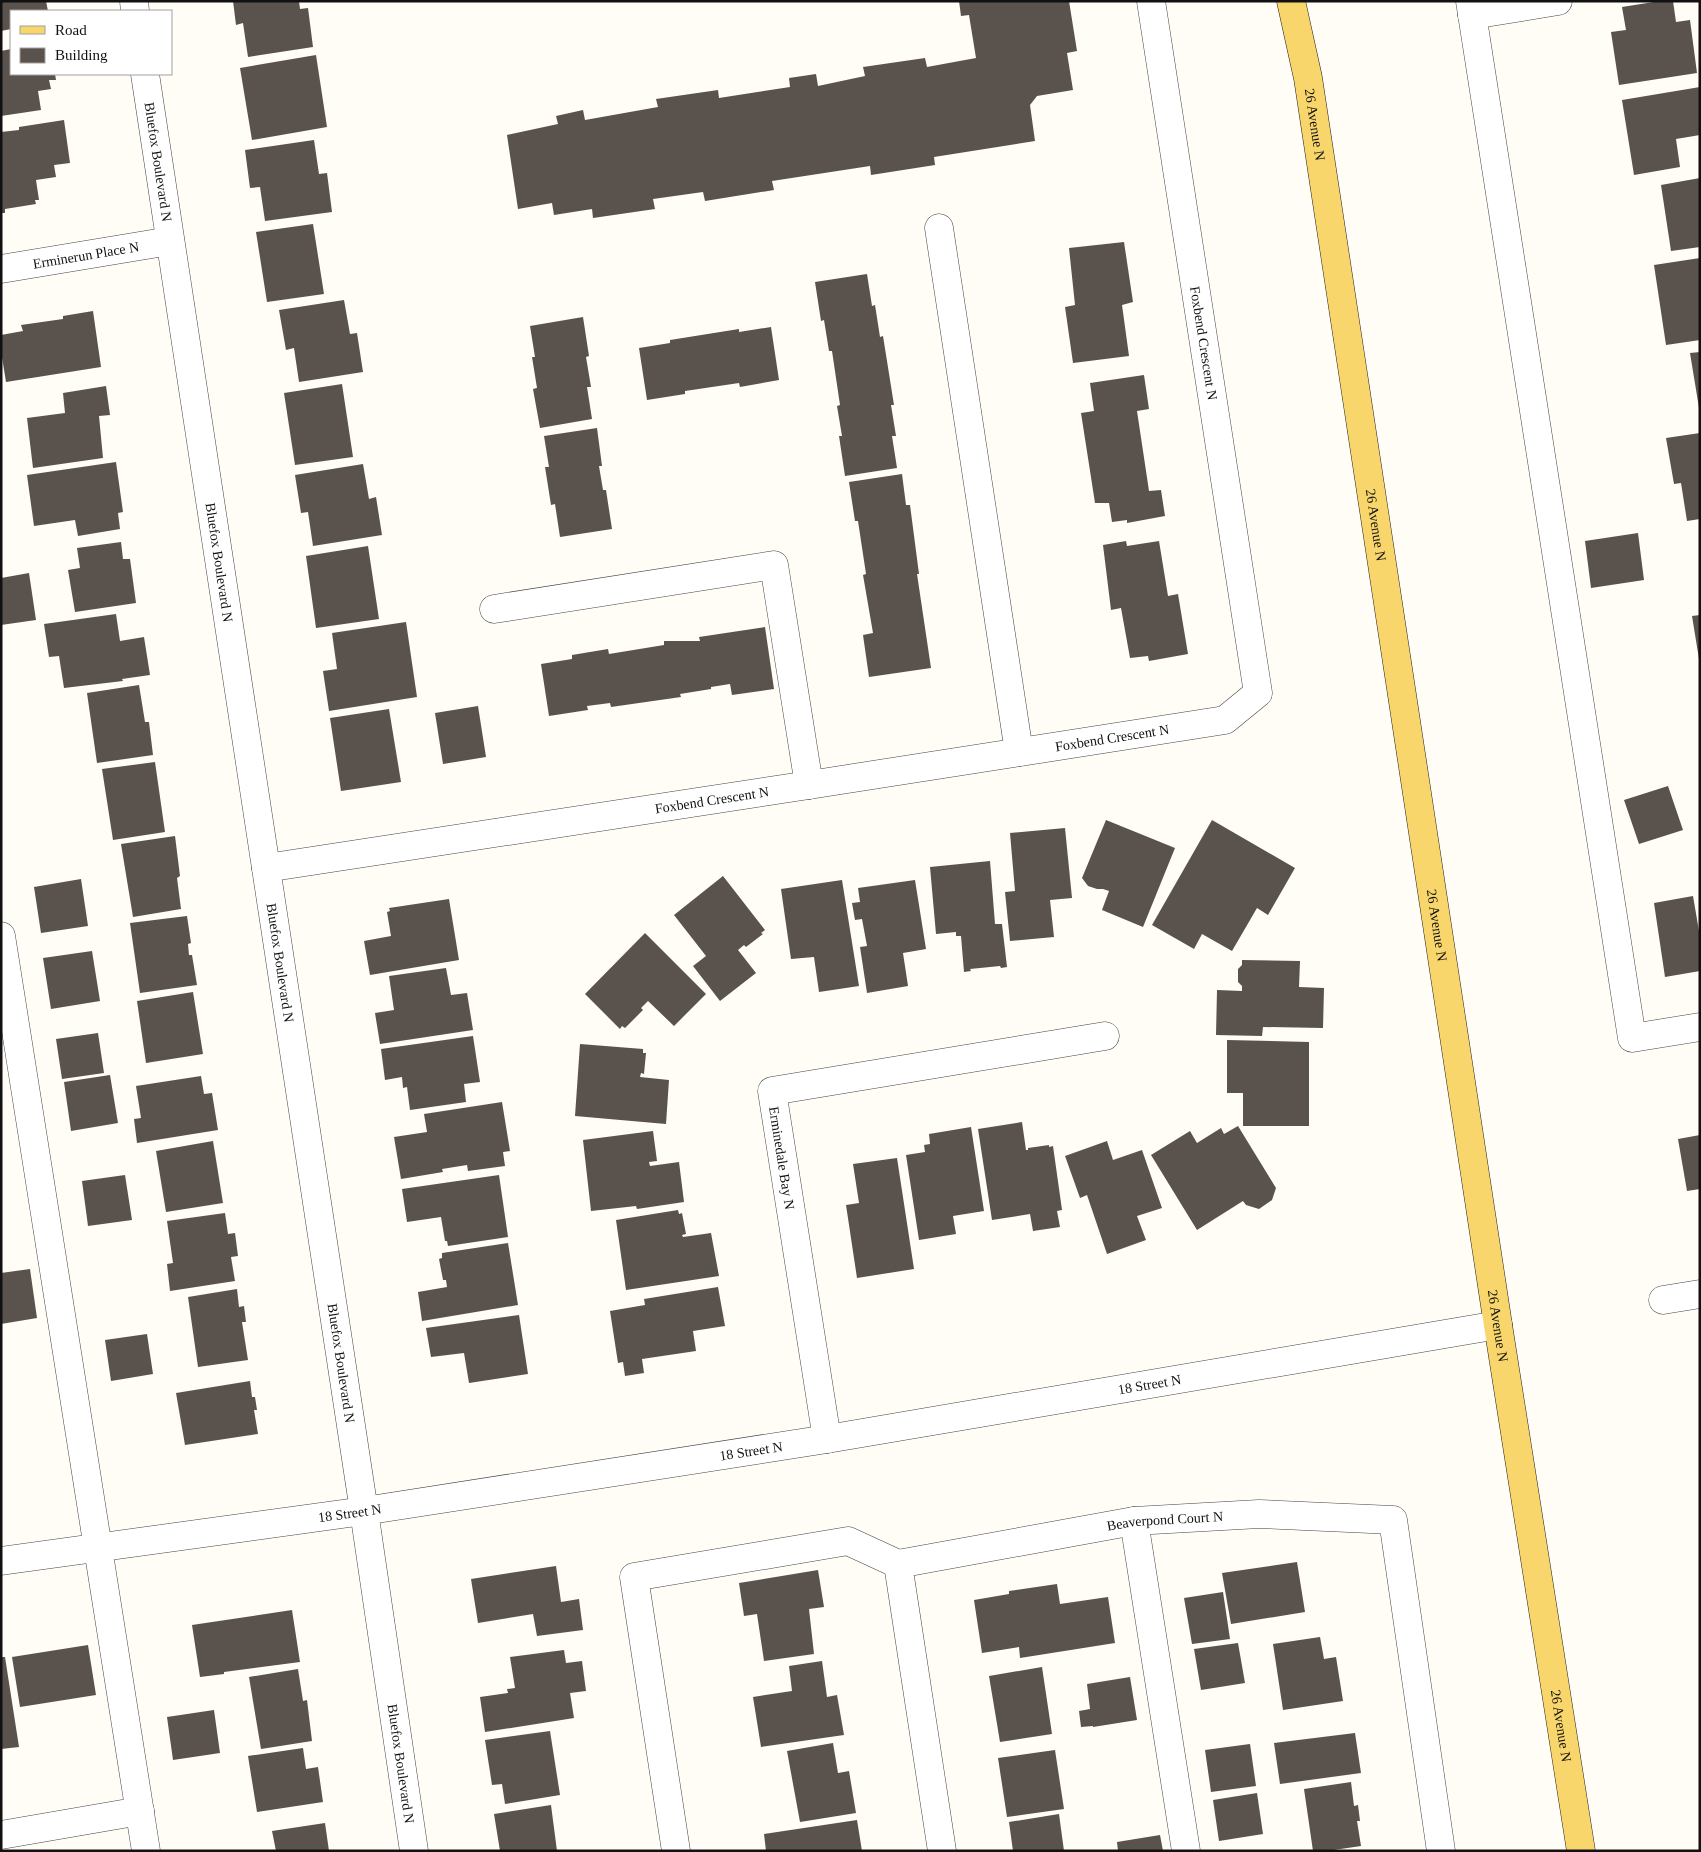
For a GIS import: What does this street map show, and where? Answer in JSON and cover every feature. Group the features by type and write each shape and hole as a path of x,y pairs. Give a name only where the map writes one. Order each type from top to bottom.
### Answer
{"main road":[{"name":"26 Avenue N","path":"1291,1 1308,78 1498,1325 1582,1851"}],"street":[{"name":"Foxbend Crescent N","path":"266,868 1225,720 1258,693 1152,1"},
{"path":"1558,1 1471,8 1632,1038 1700,1027"},
{"name":"Bluefox Boulevard N","path":"145,75 414,1851"},
{"path":"939,228 1019,752"},
{"name":"Erminerun Place N","path":"1,269 170,241"},
{"path":"494,609 774,565 809,785"},
{"path":"1,936 146,1851"},
{"name":"Erminedale Bay N","path":"827,1439 772,1091 1105,1036"},
{"path":"1663,1300 1700,1294"},
{"name":"18 Street N","path":"1,1561 364,1511 827,1439 1498,1325"},
{"name":"Beaverpond Court N","path":"898,1564 1134,1521 1259,1514 1392,1520 1441,1851"},
{"path":"1134,1521 1186,1851"},
{"path":"676,1851 634,1577 848,1541 898,1564 942,1851"},
{"path":"1,1835 140,1811"}],"building":[{"path":"1,1 46,1 48,10 10,10 10,29 1,31"},
{"path":"233,1 299,1 300,9 308,8 313,47 248,57 243,23 236,25"},
{"path":"959,1 1069,1 1077,51 1067,53 1073,90 1037,96 1030,105 1035,141 934,157 935,165 871,175 870,166 772,181 774,190 705,201 703,192 653,199 655,209 593,218 592,209 554,215 552,203 518,209 507,135 558,124 556,116 583,110 585,120 658,107 656,99 718,90 719,98 790,87 789,78 816,74 818,86 865,76 863,67 925,58 927,67 976,58 969,15 961,16"},
{"path":"1660,1 1673,1 1676,22 1690,20 1697,73 1619,85 1611,32 1626,30 1622,7"},
{"path":"10,49 10,75 55,75 56,80 49,80 51,89 38,91 41,110 1,116 1,51"},
{"path":"316,55 327,127 252,140 240,68"},
{"path":"1700,87 1700,135 1676,139 1680,167 1634,175 1622,100"},
{"path":"64,120 70,163 54,165 56,177 36,180 39,200 35,200 36,204 5,209 5,213 1,213 1,132 19,130 19,127"},
{"path":"314,140 319,174 327,173 332,212 265,221 260,187 250,188 245,150"},
{"path":"1700,178 1700,247 1671,251 1661,185"},
{"path":"313,224 324,294 267,302 256,232"},
{"path":"1124,242 1133,302 1122,305 1129,356 1073,363 1065,307 1075,305 1069,248"},
{"path":"1700,258 1700,340 1666,345 1654,265"},
{"path":"867,274 872,306 875,305 880,337 883,336 894,405 891,405 896,436 892,436 897,468 845,476 839,436 842,436 837,406 840,405 832,351 829,351 824,320 821,321 815,282"},
{"path":"344,300 350,334 357,333 363,372 299,382 294,348 286,350 279,310"},
{"path":"93,311 101,367 6,382 1,351 1,335 23,331 21,325 63,319 63,316"},
{"path":"583,317 589,356 586,357 591,387 587,387 592,419 540,428 533,389 537,388 530,326"},
{"path":"771,327 779,380 740,387 739,383 685,391 685,394 647,400 639,348 670,343 670,340 739,329 739,332"},
{"path":"1700,352 1700,408 1699,408 1690,353"},
{"path":"1144,375 1149,409 1137,411 1149,491 1161,490 1165,516 1127,523 1127,520 1112,522 1109,503 1095,503 1081,413 1094,411 1090,383"},
{"path":"342,384 353,457 295,465 284,393"},
{"path":"106,386 110,415 99,416 103,458 33,468 27,418 65,413 63,393"},
{"path":"597,428 602,466 599,466 603,490 606,490 612,529 560,537 555,504 551,505 545,467 549,467 544,436"},
{"path":"1700,433 1700,519 1687,521 1681,483 1674,484 1666,438"},
{"path":"116,462 123,512 118,513 120,529 78,536 75,520 34,526 27,475"},
{"path":"363,464 369,499 376,497 382,535 313,546 308,512 301,513 295,475"},
{"path":"902,474 906,505 910,505 919,574 917,574 931,668 869,677 863,635 873,633 863,575 866,574 858,521 855,521 849,482"},
{"path":"1638,533 1644,580 1591,588 1585,541"},
{"path":"1126,541 1127,546 1159,541 1168,596 1178,594 1188,654 1149,661 1148,656 1130,658 1121,608 1111,610 1103,545"},
{"path":"121,542 123,559 130,559 136,603 75,612 68,570 80,568 77,548"},
{"path":"368,546 379,619 316,628 306,556"},
{"path":"29,573 36,620 1,625 1,578"},
{"path":"116,614 120,641 144,637 150,675 122,679 123,681 64,688 59,656 49,657 44,624"},
{"path":"1700,615 1700,659 1699,659 1692,616"},
{"path":"406,622 417,697 329,711 323,671 337,669 332,633"},
{"path":"765,627 774,689 732,695 730,684 680,694 681,697 611,707 610,703 587,706 588,710 549,716 541,664 572,659 572,655 608,649 609,654 664,645 664,641 700,641 699,637"},
{"path":"139,685 145,722 149,722 153,755 97,763 87,693"},
{"path":"478,706 486,757 443,764 435,713"},
{"path":"389,709 401,782 341,791 330,718"},
{"path":"155,762 165,832 113,840 102,769"},
{"path":"1668,786 1683,830 1639,844 1624,800"},
{"path":"1106,820 1175,848 1143,927 1102,910 1109,891 1088,886 1082,878"},
{"path":"1212,820 1295,868 1268,915 1257,908 1232,951 1202,934 1194,949 1152,925"},
{"path":"1065,828 1072,898 1050,900 1054,937 1010,941 1005,892 1015,891 1010,833"},
{"path":"175,836 180,876 177,878 181,909 133,917 121,844"},
{"path":"990,861 995,924 1002,924 1007,967 970,969 971,971 964,972 961,936 956,936 956,932 936,934 930,867"},
{"path":"723,876 765,930 761,933 763,934 746,947 744,945 738,950 756,973 720,1001 693,966 706,956 674,915"},
{"path":"81,879 88,926 41,933 34,887"},
{"path":"842,880 859,986 819,992 814,957 791,959 781,889"},
{"path":"915,880 926,949 903,953 908,986 867,993 860,947 867,946 862,919 855,920 852,903 860,902 858,888"},
{"path":"1693,896 1700,937 1700,971 1665,977 1654,903"},
{"path":"449,899 459,960 370,975 364,941 391,936 387,912 390,911 389,908"},
{"path":"187,916 191,943 188,944 189,955 192,955 197,985 140,993 130,923"},
{"path":"645,933 706,994 674,1026 648,1001 641,1008 643,1010 625,1028 622,1026 620,1029 585,994"},
{"path":"92,951 100,1001 51,1009 43,958"},
{"path":"1242,960 1300,961 1299,987 1324,988 1323,1028 1263,1027 1262,1036 1216,1035 1217,990 1242,991 1242,986 1238,982 1238,969 1242,965"},
{"path":"446,968 451,995 467,993 473,1030 380,1044 375,1013 394,1010 389,976"},
{"path":"193,992 203,1054 146,1063 137,1001"},
{"path":"98,1033 104,1073 62,1079 56,1039"},
{"path":"473,1036 480,1082 464,1084 466,1102 410,1110 407,1087 403,1088 402,1077 385,1080 381,1049"},
{"path":"1227,1040 1309,1042 1309,1126 1243,1126 1243,1093 1227,1093"},
{"path":"580,1044 643,1049 643,1053 646,1053 644,1074 641,1073 640,1077 669,1080 666,1124 575,1116"},
{"path":"110,1075 118,1123 71,1131 64,1082"},
{"path":"201,1076 204,1094 212,1093 218,1130 137,1143 134,1119 141,1118 136,1086"},
{"path":"502,1102 510,1151 503,1152 505,1166 468,1171 467,1165 442,1169 443,1172 401,1179 394,1137 427,1132 424,1114"},
{"path":"1022,1122 1026,1150 1028,1148 1053,1146 1062,1210 1057,1211 1060,1227 1033,1231 1030,1214 992,1220 978,1129"},
{"path":"1238,1126 1276,1188 1272,1200 1259,1209 1246,1205 1243,1201 1197,1230 1151,1155 1190,1131 1197,1143 1221,1128 1224,1134"},
{"path":"971,1127 984,1211 953,1216 956,1234 919,1240 906,1155 925,1152 924,1145 930,1144 929,1134"},
{"path":"653,1131 657,1161 649,1162 650,1166 679,1162 684,1202 637,1209 636,1206 591,1211 583,1140"},
{"path":"1700,1135 1700,1189 1687,1191 1678,1139"},
{"path":"213,1141 223,1203 166,1212 156,1151"},
{"path":"1107,1141 1113,1160 1142,1150 1162,1208 1137,1216 1146,1240 1107,1254 1087,1195 1080,1198 1065,1156"},
{"path":"897,1158 914,1269 857,1278 846,1205 859,1203 853,1164"},
{"path":"125,1175 132,1220 88,1226 82,1181"},
{"path":"499,1175 508,1237 448,1246 447,1241 445,1241 441,1217 407,1222 402,1189"},
{"path":"678,1210 679,1214 682,1213 686,1234 682,1235 683,1237 711,1233 719,1276 626,1290 616,1220"},
{"path":"225,1213 228,1234 235,1233 238,1256 231,1257 235,1281 170,1291 167,1264 173,1263 167,1221"},
{"path":"508,1243 518,1305 422,1321 418,1292 447,1287 446,1280 443,1280 439,1259 442,1258 442,1253"},
{"path":"30,1269 37,1318 1,1324 1,1273"},
{"path":"718,1287 725,1326 693,1331 696,1351 642,1359 644,1373 625,1376 623,1362 618,1363 610,1311 645,1305 644,1299"},
{"path":"237,1289 239,1307 244,1306 246,1322 242,1322 248,1360 198,1367 188,1297"},
{"path":"519,1315 528,1374 469,1383 464,1353 431,1357 426,1328"},
{"path":"147,1334 153,1374 111,1381 105,1340"},
{"path":"250,1381 252,1397 255,1397 257,1410 254,1410 258,1434 185,1445 176,1393"},
{"path":"1297,1562 1305,1612 1231,1624 1222,1573"},
{"path":"556,1566 561,1602 579,1599 583,1630 537,1636 533,1614 478,1623 471,1579"},
{"path":"818,1570 824,1607 809,1609 814,1654 764,1661 757,1614 744,1616 739,1583"},
{"path":"1057,1584 1060,1604 1108,1597 1115,1643 1020,1658 1019,1647 982,1653 974,1600 1009,1594 1009,1591"},
{"path":"1223,1592 1230,1639 1192,1644 1184,1598"},
{"path":"292,1610 300,1662 200,1677 192,1625"},
{"path":"1320,1637 1324,1659 1336,1657 1343,1701 1283,1710 1273,1644"},
{"path":"1238,1643 1245,1683 1201,1690 1194,1649"},
{"path":"88,1645 96,1695 20,1707 12,1657"},
{"path":"564,1650 566,1663 582,1661 586,1691 570,1693 574,1718 485,1732 480,1697 508,1693 507,1689 515,1688 510,1657"},
{"path":"1,1657 5,1657 19,1747 1,1749"},
{"path":"822,1661 827,1697 837,1695 844,1735 761,1747 753,1697 792,1691 789,1666"},
{"path":"1042,1667 1052,1734 1000,1742 989,1676"},
{"path":"298,1669 303,1701 307,1700 312,1741 261,1749 249,1677"},
{"path":"1130,1677 1137,1720 1081,1727 1079,1711 1090,1709 1087,1684"},
{"path":"214,1710 220,1753 173,1760 167,1717"},
{"path":"550,1731 560,1795 505,1804 502,1784 492,1785 485,1740"},
{"path":"1355,1733 1361,1773 1280,1784 1274,1743"},
{"path":"833,1743 838,1773 849,1771 856,1813 800,1822 787,1751"},
{"path":"1250,1744 1256,1786 1211,1792 1205,1750"},
{"path":"303,1748 306,1769 318,1767 323,1802 257,1812 248,1756"},
{"path":"1055,1750 1064,1809 1007,1817 998,1758"},
{"path":"1351,1782 1354,1806 1358,1805 1360,1821 1357,1821 1361,1846 1313,1851 1304,1789"},
{"path":"1257,1793 1263,1834 1219,1841 1213,1800"},
{"path":"551,1805 557,1851 500,1851 494,1814"},
{"path":"1059,1814 1064,1851 1013,1851 1009,1822"},
{"path":"857,1820 862,1851 766,1851 764,1834"},
{"path":"325,1823 329,1851 276,1851 272,1831"},
{"path":"1160,1835 1163,1851 1118,1851 1117,1842"}]}
